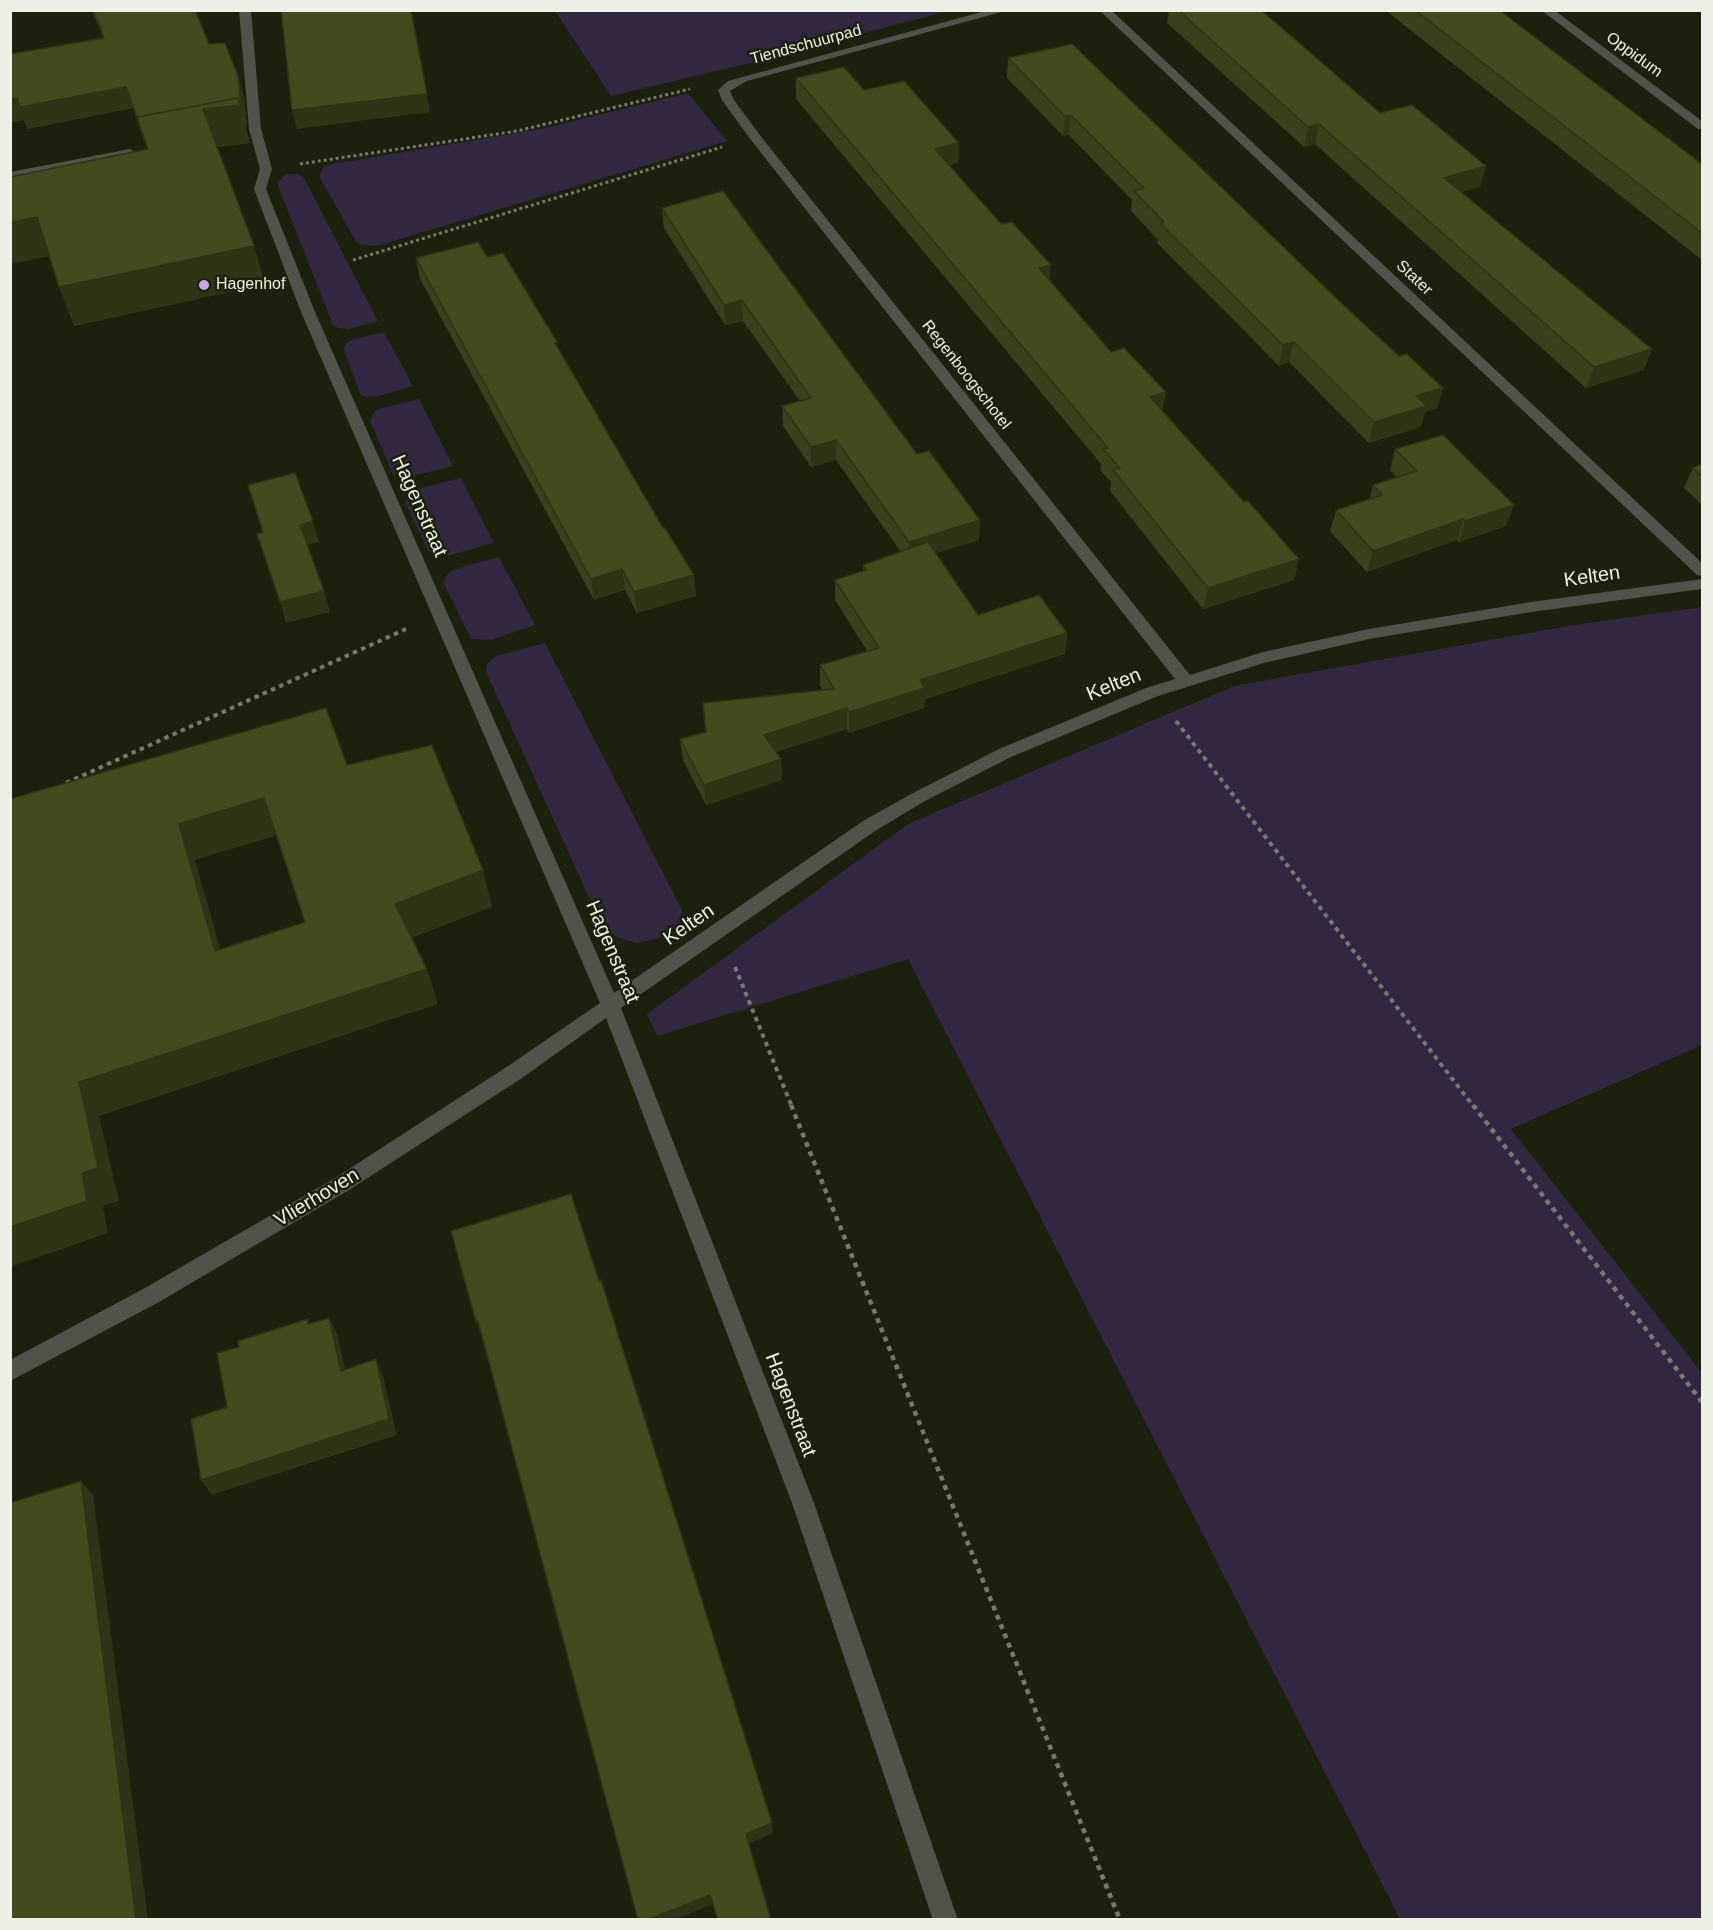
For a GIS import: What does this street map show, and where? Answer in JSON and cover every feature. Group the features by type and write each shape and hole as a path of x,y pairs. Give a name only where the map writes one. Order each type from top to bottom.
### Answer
{"street":[{"name":"Hagenstraat","path":"245,10 249,130 266,169 260,189 308,312 610,1004 803,1503 946,1920"},
{"name":"Tiendschuurpad","path":"724,90 732,83 743,79 1004,10"},
{"name":"Stater","path":"1104,10 1702,571"},
{"name":"Oppidum","path":"1546,10 1702,126"},
{"name":"Regenboogschotel","path":"724,90 728,100 755,137 1185,680"},
{"path":"10,176 139,152"},
{"name":"Kelten","path":"610,1004 815,861 918,797 1005,753 1152,692 1185,680 1263,658 1369,634 1531,607 1702,584"},
{"name":"Vlierhoven","path":"10,1371 152,1295 342,1184 515,1072 610,1004"}],"path":[{"path":"266,169 517,131 692,89 724,90"},
{"path":"353,260 755,137"},
{"path":"64,784 441,613"},
{"path":"1152,692 1702,1402"},
{"path":"735,967 1120,1920"}],"shaded area":[{"path":"555,11 949,11 754,62 611,96"},
{"path":"688,93 727,141 377,246 362,245 356,242 319,176 324,167 332,164 541,129"},
{"path":"286,174 298,174 304,178 378,321 349,329 333,325 277,183"},
{"path":"384,332 413,386 379,396 366,397 360,394 344,349 346,343 354,339"},
{"path":"419,399 453,466 405,478 393,474 370,421 375,411"},
{"path":"461,478 494,543 447,556 437,555 428,551 405,502 417,489"},
{"path":"499,557 535,625 491,640 471,639 444,584 445,577 452,570"},
{"path":"1702,607 1702,1045 1511,1129 1702,1373 1702,1919 1400,1919 908,959 657,1036 647,1014 908,824 1234,686 1574,625"},
{"path":"545,643 682,910 680,922 670,933 656,939 637,943 619,938 604,930 486,672 487,664 496,656"}],"building":[{"path":"94,10 195,10 209,44 225,43 238,76 241,104 238,98 137,117 139,123 126,87 20,107 17,98 10,99 10,54 104,38"},
{"path":"281,10 411,10 427,94 292,110"},
{"path":"1178,10 1261,10 1380,113 1412,105 1486,166 1444,178 1652,349 1594,367 1319,124 1308,127"},
{"path":"1415,10 1499,10 1702,164 1702,233"},
{"path":"1072,44 1352,313 1399,356 1407,354 1443,388 1416,396 1427,406 1374,422 1294,342 1283,345 1160,223 1164,222 1134,191 1144,188 1071,115 1065,116 1008,58"},
{"path":"844,67 864,90 904,81 959,143 935,149 1001,224 1012,222 1051,265 1039,268 1111,352 1124,348 1166,392 1150,397 1244,502 1248,501 1299,559 1208,588 1113,470 1120,468 1103,449 1108,448 796,78"},
{"path":"238,98 240,105 203,109 254,246 59,287 37,217 10,222 10,177 148,149 137,117"},
{"path":"723,191 917,454 929,451 980,520 909,542 836,440 811,447 782,406 811,398 742,300 724,305 662,208"},
{"path":"478,242 487,257 503,253 557,342 555,343 663,528 694,575 634,592 622,569 591,579 416,258"},
{"path":"1443,435 1514,505 1465,521 1463,519 1373,551 1336,510 1382,495 1373,485 1417,471 1395,449"},
{"path":"1702,464 1702,476 1693,468"},
{"path":"295,473 313,521 300,525 324,591 280,602 257,534 263,532 248,485"},
{"path":"928,542 978,615 1039,595 1067,633 920,680 925,688 849,712 847,708 764,735 781,759 704,785 680,739 706,732 703,703 834,689 820,665 879,648 835,580 866,570 863,565"},
{"path":"326,708 347,765 432,745 483,870 395,904 427,969 79,1082 98,1168 82,1173 87,1201 10,1227 10,799","holes":["264,798 305,922 215,951 179,824"]},
{"path":"571,1194 599,1281 601,1280 772,1823 746,1834 771,1920 718,1920 710,1895 647,1920 638,1920 478,1321 476,1322 451,1231"},
{"path":"329,1318 341,1371 376,1359 389,1419 201,1480 191,1419 227,1407 217,1353 239,1347 238,1341 308,1319 308,1324"},
{"path":"81,1481 136,1920 10,1920 10,1503"}],"place":[{"name":"Hagenhof","path":"204,285"}]}
